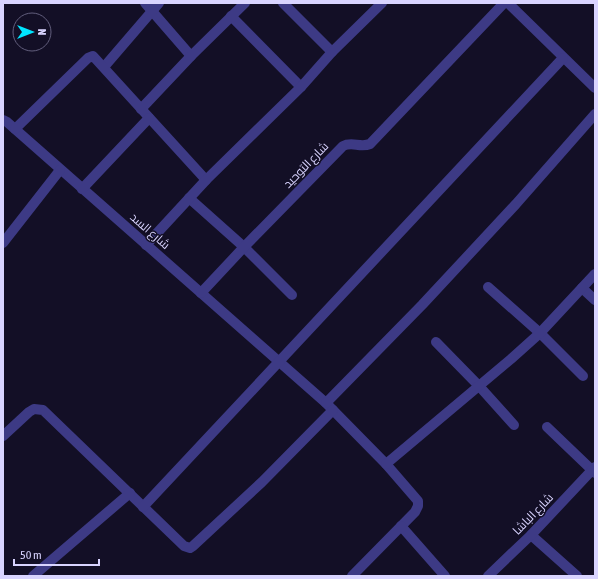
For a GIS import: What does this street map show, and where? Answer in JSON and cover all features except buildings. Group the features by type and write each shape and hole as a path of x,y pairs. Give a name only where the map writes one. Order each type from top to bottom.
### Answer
{"street":[{"path":"141,109 191,56 245,3"},
{"path":"283,3 332,52"},
{"path":"146,245 206,180 301,87 332,52 382,3"},
{"name":"شارع التوحيد","path":"201,293 343,146 352,143 361,146 370,144 504,3"},
{"path":"508,3 595,88"},
{"path":"104,67 152,5 191,56"},
{"path":"231,16 301,87"},
{"path":"15,130 91,56 104,67 206,180"},
{"path":"143,507 563,58"},
{"path":"3,436 34,408 44,410 184,546 190,548 262,482 422,305 516,204 595,114"},
{"path":"82,189 149,118"},
{"name":"شارع السد","path":"3,120 329,407 386,464 418,501 418,506 415,512 401,526"},
{"path":"3,243 60,170"},
{"path":"190,198 244,247 292,295"},
{"path":"386,464 540,333 595,274"},
{"path":"488,287 540,333 583,376"},
{"path":"582,288 595,300"},
{"path":"436,342 479,386 514,425"},
{"path":"547,427 594,470"},
{"name":"شارع الباشا","path":"494,574 594,470"},
{"path":"33,576 130,493"},
{"path":"352,576 401,526 442,575"},
{"path":"532,535 577,576"}]}
